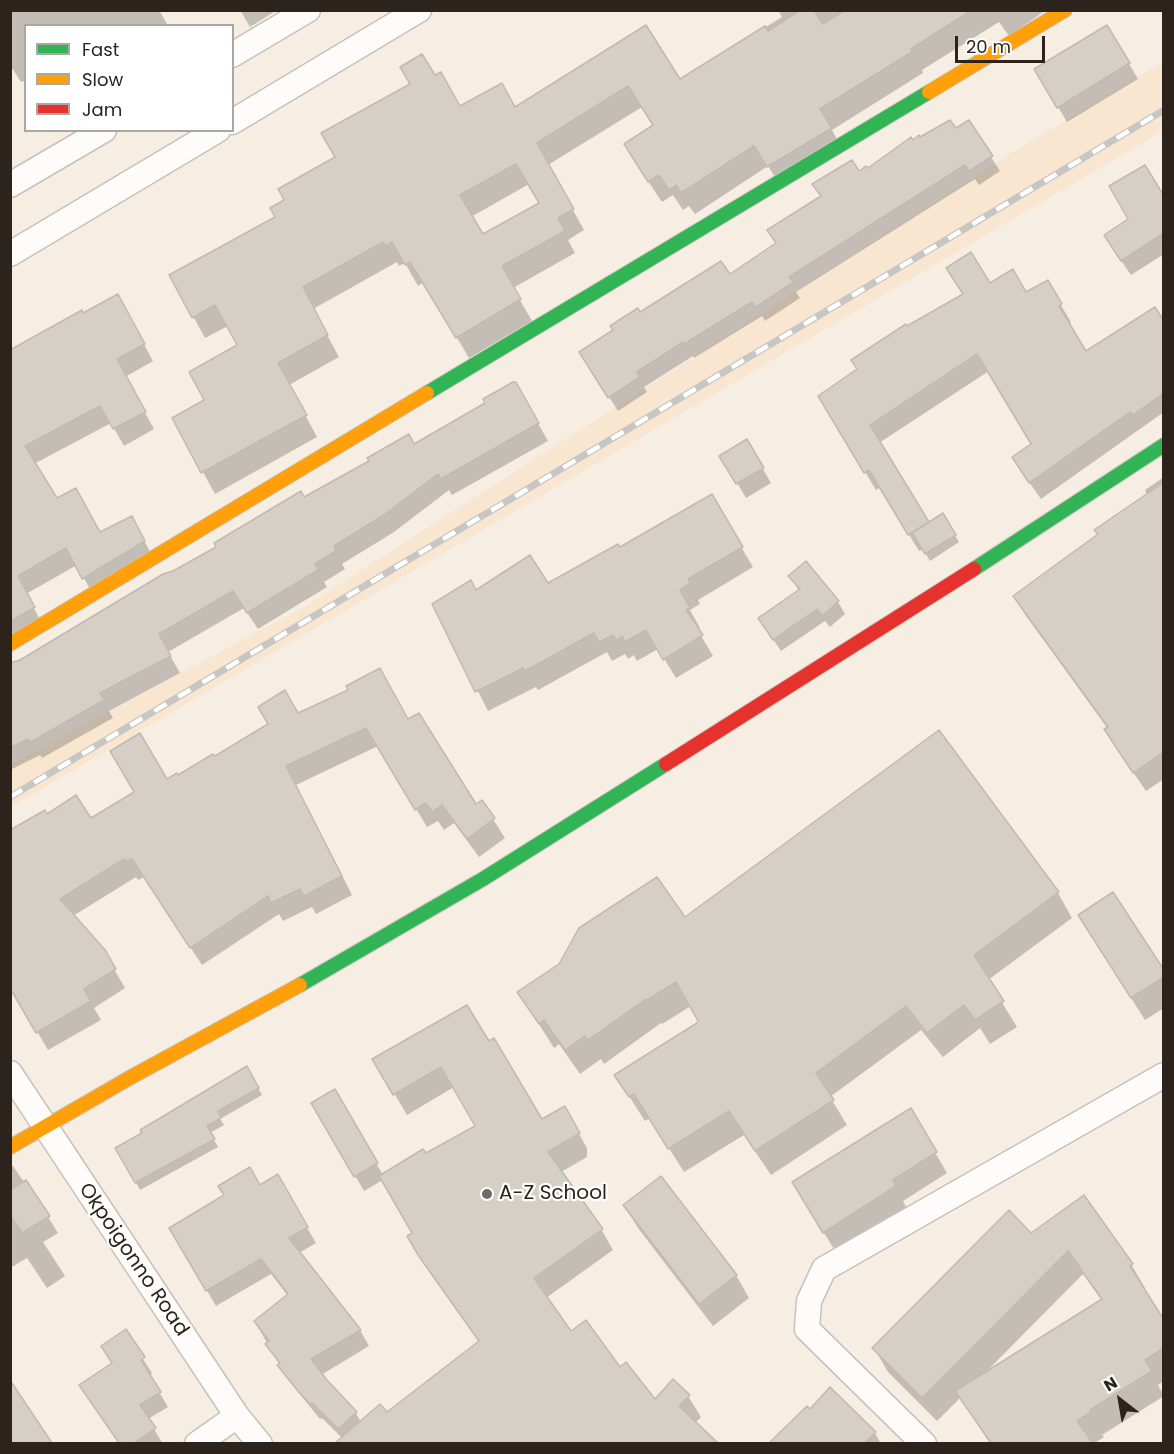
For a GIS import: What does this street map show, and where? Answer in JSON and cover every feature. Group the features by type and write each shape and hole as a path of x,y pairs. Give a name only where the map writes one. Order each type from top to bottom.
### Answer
{"street":[{"path":"234,54 308,10"},
{"path":"234,121 419,10"},
{"path":"10,644 1065,10"},
{"path":"10,185 101,132"},
{"path":"10,254 215,132"},
{"path":"10,1148 133,1076 288,992 483,879 947,587 1164,445"},
{"name":"Okpoigonno Road","path":"10,1074 237,1416 260,1443"},
{"path":"924,1443 807,1329 808,1301 824,1269 1164,1075"},
{"path":"197,1443 237,1416"}],"shaded area":[{"path":"1163,62 1163,131 11,807 11,764 304,607 1013,152"}],"building":[{"path":"800,10 814,10 823,24 845,10 972,10 911,49 912,52 820,109 832,128 767,167 754,146 681,193 676,185 669,190 659,175 648,182 624,144 653,125 628,86 537,143 574,209 558,218 565,231 502,266 521,299 456,338 410,262 405,265 392,242 386,246 383,242 303,287 328,335 278,363 307,415 201,473 172,418 204,400 189,372 237,345 215,305 192,318 169,275 275,217 270,208 284,200 278,189 335,157 321,133 410,84 400,67 422,54 435,75 441,72 460,106 502,83 515,107 646,25 680,79 765,26 768,31","holes":["516,164 539,203 483,234 460,195"]},
{"path":"1107,25 1130,63 1057,108 1034,69"},
{"path":"950,120 956,128 969,120 993,156 969,171 965,165 789,277 793,282 756,307 752,302 684,344 683,342 637,372 640,377 608,398 579,352 613,330 610,326 638,308 640,312 721,261 730,274 776,243 767,230 821,196 812,184 852,160 859,171 866,166 868,168 911,137 913,140 919,135 920,137"},
{"path":"1145,165 1164,196 1164,233 1121,261 1104,235 1128,219 1109,186"},
{"path":"971,252 990,283 1013,269 1026,292 1048,280 1062,304 1059,306 1086,351 1155,307 1164,321 1164,393 1133,415 1130,412 1029,483 1012,457 1031,444 977,354 870,425 929,522 908,535 869,470 864,473 818,396 857,369 851,360 906,324 907,326 963,294 946,268"},
{"path":"118,294 145,344 117,359 146,412 113,429 100,406 25,446 57,498 76,488 100,532 132,516 145,541 82,579 66,548 18,576 35,607 10,622 10,350 82,310 83,313"},
{"path":"516,382 539,423 441,479 438,474 384,515 334,546 336,551 315,564 318,570 247,613 233,591 159,634 171,656 100,693 104,700 31,742 28,739 10,748 10,663 20,660 163,574 173,571 216,547 214,543 301,491 304,497 369,461 367,458 409,434 414,444 485,403 483,399"},
{"path":"747,439 764,468 736,484 719,456"},
{"path":"1164,482 1164,752 1133,773 1104,729 1108,727 1013,596 1098,534 1094,530"},
{"path":"712,494 743,547 688,579 690,583 680,590 690,608 686,610 703,635 663,660 646,630 625,642 622,636 616,640 613,635 599,642 594,633 525,671 523,668 475,692 432,604 471,580 476,590 530,555 548,583 618,544 620,547"},
{"path":"943,513 956,535 925,554 912,533"},
{"path":"806,561 839,601 822,616 817,609 773,640 758,618 800,589 788,576"},
{"path":"380,668 408,719 419,713 476,804 482,800 495,818 467,839 442,805 432,812 426,803 415,810 366,728 286,766 342,876 304,896 300,889 271,903 268,896 190,948 132,859 126,862 124,859 60,899 106,951 116,969 84,989 91,1001 36,1033 10,988 10,830 45,810 47,814 76,795 91,818 134,792 110,751 140,733 167,779 213,754 215,756 268,724 258,707 285,690 298,713 348,690 346,686"},
{"path":"939,730 1059,892 974,955 1004,1001 975,1020 964,1005 927,1033 906,1006 816,1073 834,1100 755,1151 729,1111 668,1149 634,1094 629,1097 614,1075 697,1023 698,1021 676,982 646,999 588,1040 585,1036 565,1050 544,1020 539,1024 517,992 559,964 579,928 657,877 685,917"},
{"path":"1113,892 1164,970 1164,977 1131,998 1078,915"},
{"path":"467,1005 489,1041 494,1038 542,1119 565,1106 580,1133 548,1152 603,1229 534,1278 571,1331 586,1320 620,1367 626,1362 655,1399 673,1379 690,1395 679,1406 718,1443 335,1443 380,1404 387,1412 479,1341 418,1255 407,1236 412,1233 379,1176 423,1149 426,1153 475,1126 441,1067 393,1095 372,1059"},
{"path":"247,1066 259,1088 218,1111 221,1118 207,1126 215,1139 135,1183 115,1148 142,1133 140,1130"},
{"path":"335,1089 378,1163 354,1177 311,1103"},
{"path":"911,1108 937,1152 893,1180 896,1186 823,1233 792,1182"},
{"path":"250,1167 260,1185 278,1174 308,1227 289,1238 361,1330 311,1359 357,1412 338,1429 312,1403 310,1404 277,1365 280,1363 265,1344 269,1341 254,1321 288,1294 261,1259 206,1291 169,1228 224,1195 218,1186"},
{"path":"661,1176 737,1275 699,1304 623,1205"},
{"path":"26,1180 50,1216 22,1233 10,1215 10,1190"},
{"path":"1084,1195 1133,1264 1130,1266 1164,1320 1164,1348 1145,1360 1152,1371 1090,1410 1091,1412 1077,1421 1093,1443 991,1443 955,1391 1102,1299 1068,1251 922,1398 872,1348 1009,1210 1031,1233"},
{"path":"126,1329 145,1357 141,1360 161,1392 140,1405 156,1428 134,1443 119,1443 79,1385 112,1363 101,1346"},
{"path":"10,1380 52,1443 10,1443"},
{"path":"830,1387 876,1432 865,1443 769,1443 807,1406 810,1409"}],"railway":[{"path":"10,797 1164,110"}],"traffic: fast":[{"path":"427,393 929,92"},
{"path":"974,569 1164,445"},
{"path":"300,985 483,879 666,764"}],"traffic: slow":[{"path":"929,92 1065,10"},
{"path":"10,644 427,393"},
{"path":"10,1147 133,1076 300,985"}],"traffic: jam":[{"path":"666,764 974,569"}],"place":[{"name":"A-Z School","path":"487,1194"}]}
